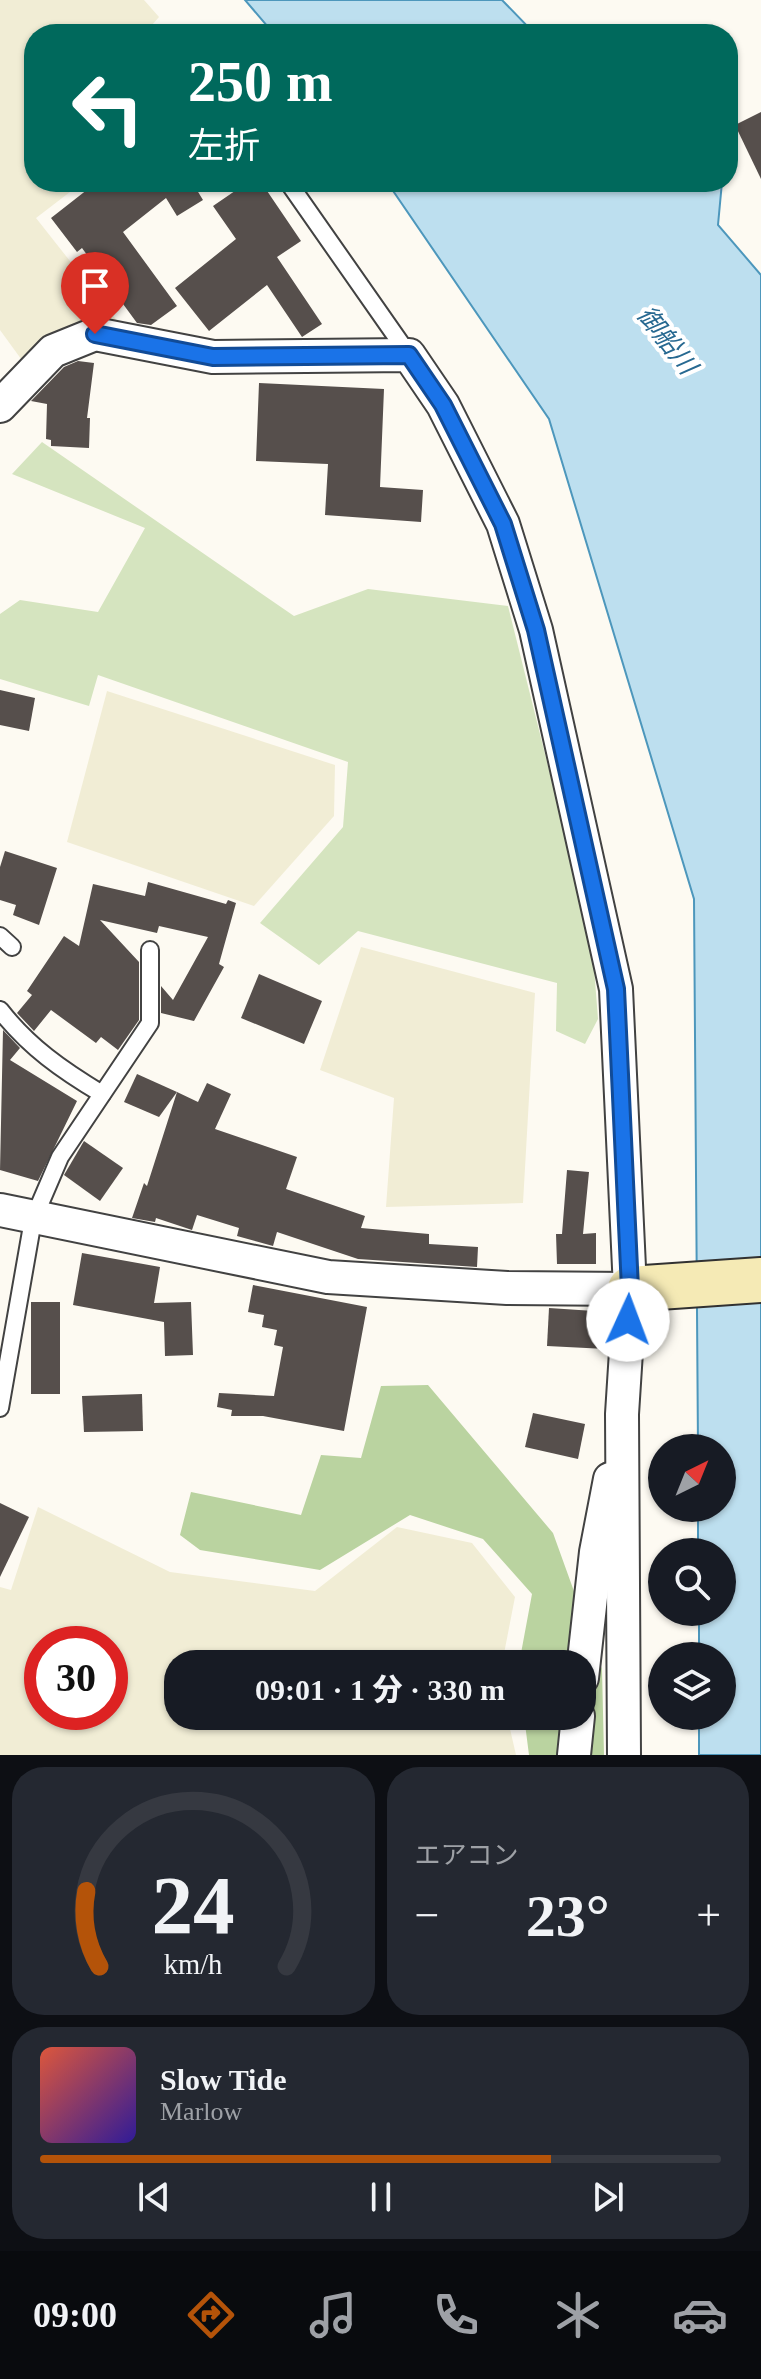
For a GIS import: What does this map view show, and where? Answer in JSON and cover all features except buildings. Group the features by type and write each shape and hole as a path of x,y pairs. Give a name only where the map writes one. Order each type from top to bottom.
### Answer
{"street":[{"path":"0,406 53,351 95,334 213,357 409,355 443,405 503,524 536,630 616,989 630,1289 622,1414 624,1755"},
{"path":"0,1210 33,1220 328,1277 507,1288 630,1289 761,1280"},
{"path":"585,1650 596,1552 622,1414"},
{"path":"574,1755 577,1730"}],"lane":[{"path":"295,192 409,355"},
{"path":"0,1408 33,1220 60,1157 150,1023 150,950"},
{"path":"0,1010 15,1030 53,1065 102,1094"}],"shaded area":[{"path":"0,0 144,0 159,17 153,24 24,24 24,192 70,192 36,218 118,322 24,363 0,330"},
{"path":"107,691 335,765 334,816 254,906 67,842"},
{"path":"361,947 535,993 523,1203 386,1207 394,1098 320,1070"},
{"path":"38,1507 170,1572 315,1591 397,1527 472,1543 515,1597 505,1650 164,1650 164,1730 510,1730 516,1755 0,1755 0,1587 11,1590"}],"green space":[{"path":"42,442 294,616 368,589 508,606 592,942 598,1019 585,1044 556,1031 557,983 358,931 319,965 260,923 343,827 348,762 98,675 89,706 0,679 0,614 20,600 98,612 145,528 12,474"},
{"path":"428,1385 553,1533 595,1650 522,1650 532,1594 483,1539 410,1515 320,1570 200,1550 180,1535 191,1492 301,1515 321,1455 361,1458 381,1386"},
{"path":"596,1652 602,1669 604,1755 529,1755 526,1730 596,1730"}],"water":[{"path":"245,0 502,0 525,24 265,24"},
{"name":"御船川","path":"394,192 721,192 718,225 761,275 761,1755 699,1755 699,1730 736,1730 736,1642 699,1642 699,1626 736,1626 736,1538 698,1538 698,1522 736,1522 736,1434 698,1434 694,899 549,419"}],"route":[{"path":"95,334 213,357 409,355 443,405 503,524 536,630 616,989 630,1289 628,1320"}]}
